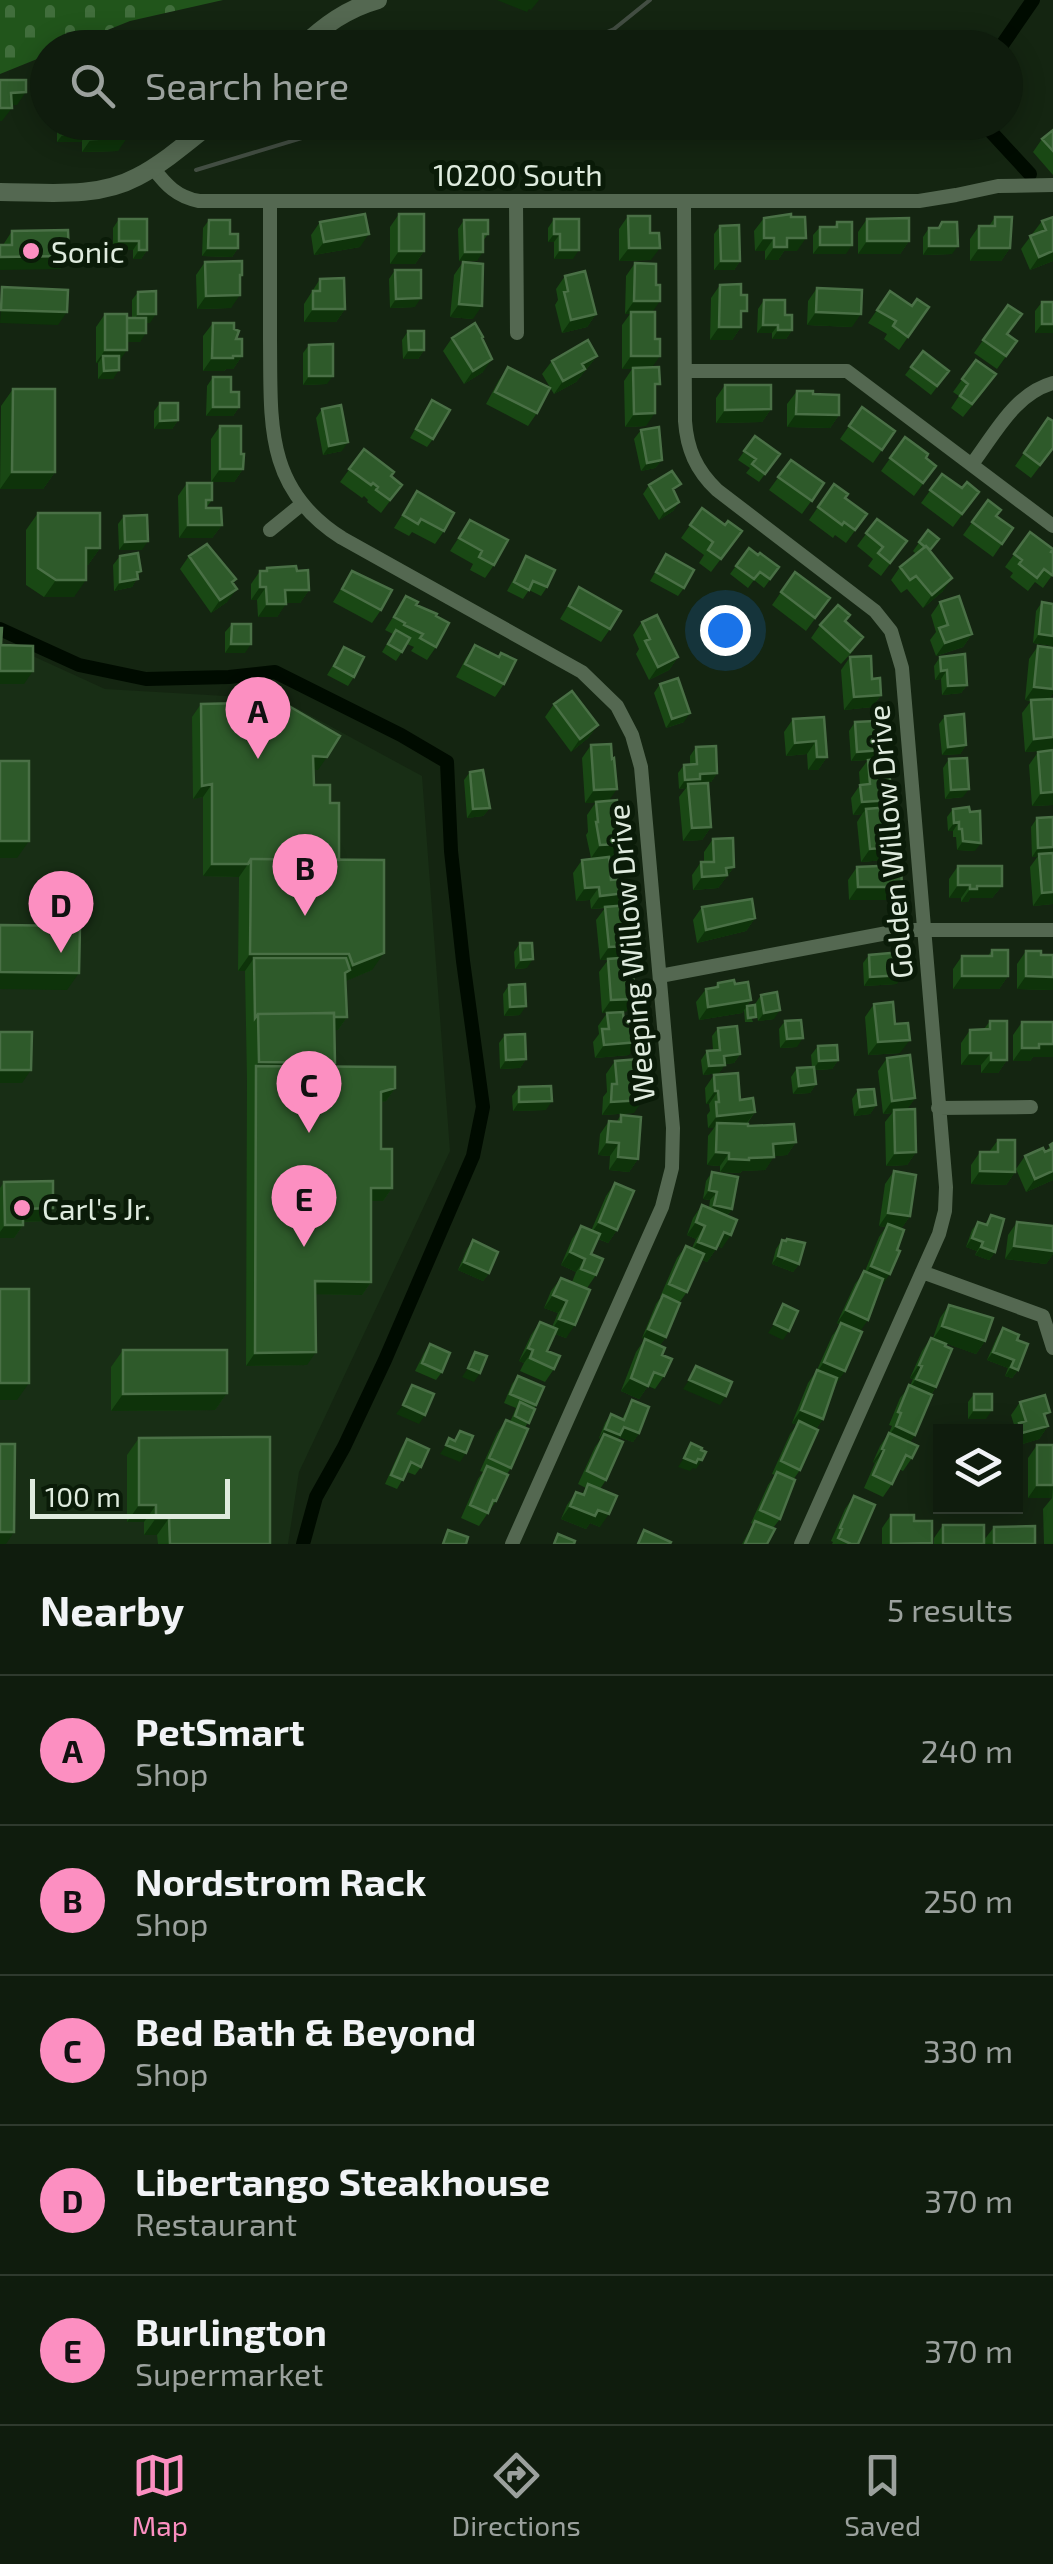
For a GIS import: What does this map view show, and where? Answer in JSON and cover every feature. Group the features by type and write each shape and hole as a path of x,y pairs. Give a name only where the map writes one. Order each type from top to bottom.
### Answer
{"street":[{"path":"322,30 336,18 378,0"},
{"path":"0,192 101,190 153,168 190,140"},
{"name":"10200 South","path":"153,168 172,190 192,200 270,202 918,201 998,186 1053,185"},
{"path":"516,201 517,334"},
{"name":"Golden Willow Drive","path":"684,201 686,434 693,460 707,481 865,602 884,621 896,643 902,668 945,1211 922,1272 801,1544"},
{"name":"Weeping Willow Drive","path":"270,202 270,422 280,466 302,504 342,538 568,663 595,682 617,706 642,767 673,1128 670,1182 662,1208 512,1544"},
{"path":"685,370 847,371 1053,526"},
{"path":"972,464 1022,398 1053,384"},
{"path":"270,530 302,504"},
{"path":"660,976 876,934 1053,930"},
{"path":"938,1108 1031,1107"},
{"path":"922,1272 1043,1316 1053,1348"}],"shaded area":[{"path":"0,641 105,689 280,699 422,776 450,1151 299,1472 288,1544 0,1544"}],"green space":[{"path":"0,0 223,0 130,21 108,30 30,30 30,62 0,74"}],"building":[{"path":"0,80 26,80 26,92 11,93 12,108 0,108"},
{"path":"1053,130 1053,151 1042,139"},
{"path":"365,214 369,234 324,242 320,222"},
{"path":"399,214 424,214 424,251 399,251"},
{"path":"791,214 805,217 806,238 787,238 787,247 774,247 774,238 764,238 764,218"},
{"path":"628,216 650,216 650,233 659,233 660,248 629,248"},
{"path":"995,217 1012,217 1010,248 979,248 979,226 995,226"},
{"path":"1053,217 1053,251 1039,257 1030,236 1046,230 1042,221"},
{"path":"909,218 909,241 867,241 867,219"},
{"path":"119,219 147,219 147,250 139,250 139,241 119,241"},
{"path":"554,219 579,219 579,250 560,250 560,234 554,234"},
{"path":"209,220 230,220 230,234 238,234 238,248 208,248"},
{"path":"464,220 488,220 483,252 465,252"},
{"path":"837,222 852,222 852,245 820,245 820,227 837,227"},
{"path":"942,222 957,222 958,246 929,246 929,228 939,228"},
{"path":"739,225 740,261 721,261 720,226"},
{"path":"68,230 69,256 0,257 0,245 12,245 12,231"},
{"path":"242,261 240,295 206,296 205,262"},
{"path":"463,262 483,264 482,306 459,304"},
{"path":"635,263 656,264 660,301 634,301"},
{"path":"395,270 421,270 421,298 396,299"},
{"path":"585,271 596,314 571,320 564,292 568,291 565,276"},
{"path":"344,278 345,309 313,309 313,291 320,291 320,279"},
{"path":"741,284 741,295 747,295 747,311 741,311 741,327 719,327 720,285"},
{"path":"2,287 68,290 67,312 1,310"},
{"path":"817,288 862,290 861,314 816,312"},
{"path":"156,291 156,314 138,314 138,292"},
{"path":"890,291 912,306 917,299 929,307 908,337 893,326 896,321 877,310"},
{"path":"764,300 785,300 785,315 792,315 792,330 763,325"},
{"path":"1042,302 1053,302 1053,324 1042,324"},
{"path":"1008,305 1022,314 1007,334 1017,341 1006,356 983,340"},
{"path":"631,312 655,312 655,339 660,339 660,356 631,356"},
{"path":"105,314 127,314 127,350 105,350"},
{"path":"127,318 146,318 146,333 127,333"},
{"path":"213,323 234,323 234,329 239,331 236,339 242,339 242,356 212,358"},
{"path":"475,323 492,359 473,371 452,338"},
{"path":"408,331 424,331 424,350 409,350"},
{"path":"588,340 597,356 582,364 585,369 563,381 552,361"},
{"path":"333,344 333,376 309,376 309,345"},
{"path":"923,351 949,371 937,386 911,367"},
{"path":"103,356 119,356 119,370 104,371"},
{"path":"976,360 996,374 972,404 960,396 968,384 962,379"},
{"path":"508,367 550,388 537,413 495,392"},
{"path":"659,367 655,413 634,414 633,368"},
{"path":"213,377 231,377 231,392 239,392 239,407 213,407"},
{"path":"725,385 771,385 771,409 725,410"},
{"path":"13,389 55,389 55,472 12,472"},
{"path":"797,391 839,395 839,415 796,414"},
{"path":"432,400 450,410 433,439 416,429"},
{"path":"160,403 178,403 178,420 160,421"},
{"path":"341,405 348,442 329,446 322,409"},
{"path":"862,407 895,431 882,450 849,426"},
{"path":"1048,418 1053,421 1053,448 1040,465 1024,453"},
{"path":"220,426 241,426 243,469 220,469"},
{"path":"659,427 662,460 647,463 641,430"},
{"path":"755,436 780,454 765,474 752,464 756,459 744,451"},
{"path":"905,437 928,454 926,458 936,466 923,483 890,458"},
{"path":"364,449 394,472 391,476 402,485 390,500 373,483 349,469"},
{"path":"791,460 824,483 812,501 778,477"},
{"path":"672,471 681,484 673,489 679,502 665,511 649,485"},
{"path":"942,474 962,488 967,482 979,492 962,514 930,490"},
{"path":"187,483 212,483 212,500 206,500 206,508 221,508 222,525 188,525"},
{"path":"834,484 867,514 855,530 818,507"},
{"path":"417,491 454,513 444,531 403,515"},
{"path":"988,500 1001,510 996,516 1013,528 1002,544 972,522"},
{"path":"702,508 725,525 728,521 742,531 721,559 708,550 713,542 690,525"},
{"path":"38,513 100,513 100,548 86,548 86,580 56,580 38,568"},
{"path":"147,515 148,541 125,542 124,516"},
{"path":"877,519 907,541 890,563 878,553 883,547 866,533"},
{"path":"470,520 508,540 494,565 479,557 482,551 459,538"},
{"path":"928,530 939,539 930,550 919,542"},
{"path":"1030,532 1053,549 1052,575 1044,569 1037,578 1019,564 1022,560 1014,554"},
{"path":"207,544 236,579 232,582 237,589 220,600 189,556"},
{"path":"926,546 952,578 932,595 916,576 910,580 900,567"},
{"path":"749,548 779,567 770,579 760,572 754,579 736,566"},
{"path":"138,553 138,579 120,582 120,556"},
{"path":"666,554 694,570 684,588 656,572"},
{"path":"526,556 555,570 547,587 533,581 529,590 514,582"},
{"path":"296,566 297,571 308,570 309,590 285,590 286,604 267,604 266,587 260,587 260,571"},
{"path":"352,571 392,590 381,610 342,589"},
{"path":"795,572 830,598 815,618 781,592"},
{"path":"579,587 621,611 610,629 569,606"},
{"path":"406,596 449,623 436,647 420,638 423,634 394,617"},
{"path":"959,596 972,634 945,643 939,628 948,625 940,602"},
{"path":"1042,602 1053,604 1053,636 1039,634"},
{"path":"838,605 850,615 845,621 863,637 850,652 820,625"},
{"path":"657,615 678,657 658,667 645,641 650,639 642,622"},
{"path":"232,624 251,624 251,644 231,644"},
{"path":"0,628 1,645 33,646 33,671 0,671"},
{"path":"396,630 410,638 402,652 388,644"},
{"path":"475,645 499,657 501,653 516,660 504,684 465,664"},
{"path":"1038,646 1053,648 1053,689 1034,687"},
{"path":"344,647 364,657 354,677 334,666"},
{"path":"965,654 967,685 948,686 947,670 941,671 940,657"},
{"path":"871,656 872,679 880,678 881,695 854,697 850,657"},
{"path":"678,678 690,713 672,719 660,684"},
{"path":"572,691 598,725 580,739 554,704"},
{"path":"1053,699 1053,737 1034,739 1031,700"},
{"path":"282,702 340,736 327,757 313,756 314,785 330,785 330,803 339,803 339,860 251,859 248,864 212,864 212,784 202,786 201,704"},
{"path":"964,714 966,745 948,747 945,716"},
{"path":"824,717 827,757 817,757 816,741 795,743 793,719"},
{"path":"875,721 882,750 857,752 855,722"},
{"path":"611,744 617,789 594,790 591,745"},
{"path":"716,746 717,773 685,780 684,765 697,764 696,747"},
{"path":"1053,750 1053,792 1041,793 1038,752"},
{"path":"886,758 892,800 862,802 860,785 870,784 868,760"},
{"path":"967,758 969,789 951,790 949,759"},
{"path":"0,761 29,761 29,841 0,841"},
{"path":"483,770 490,808 473,809 470,772"},
{"path":"708,783 711,827 692,828 688,784"},
{"path":"617,800 621,844 600,845 596,802"},
{"path":"890,807 893,847 870,849 866,809"},
{"path":"969,807 970,812 980,811 981,843 963,841 959,822 954,823 953,809"},
{"path":"1053,817 1053,847 1038,848 1037,818"},
{"path":"733,838 734,867 726,868 727,875 702,877 701,862 714,862 713,839"},
{"path":"1053,853 1053,892 1042,893 1039,854"},
{"path":"609,857 611,880 624,879 626,893 600,896 599,887 585,888 582,860"},
{"path":"251,859 384,860 384,953 353,965 349,954 250,954"},
{"path":"901,865 902,887 858,887 857,867"},
{"path":"958,866 1002,866 1002,886 970,889 970,885 958,885"},
{"path":"752,899 755,918 706,930 702,907"},
{"path":"628,905 628,946 609,947 605,907"},
{"path":"0,925 80,926 79,973 0,972"},
{"path":"520,943 532,943 533,959 521,960"},
{"path":"992,950 1008,950 1008,976 962,976 962,956 992,956"},
{"path":"1026,951 1053,955 1053,977 1026,976"},
{"path":"901,952 903,975 870,977 869,955"},
{"path":"632,957 635,999 611,1000 608,959"},
{"path":"254,958 346,958 350,970 345,973 347,1017 334,1017 334,1013 258,1014 255,1018"},
{"path":"734,980 735,984 748,982 751,1000 708,1007 706,989"},
{"path":"525,984 526,1006 510,1007 509,985"},
{"path":"777,992 780,1010 764,1013 761,995"},
{"path":"893,1002 895,1024 908,1023 910,1040 878,1042 874,1004"},
{"path":"755,1005 756,1017 748,1018 747,1006"},
{"path":"623,1012 624,1023 636,1022 638,1042 604,1045 602,1029 609,1029 607,1013"},
{"path":"334,1013 335,1063 259,1062 258,1014"},
{"path":"801,1020 803,1038 787,1039 785,1021"},
{"path":"990,1021 1007,1021 1007,1060 991,1060 991,1053 970,1053 970,1030 990,1029"},
{"path":"1022,1022 1053,1022 1053,1044 1022,1048"},
{"path":"737,1026 740,1054 724,1056 725,1065 709,1066 707,1051 720,1050 718,1028"},
{"path":"0,1032 32,1032 31,1070 0,1070"},
{"path":"525,1034 526,1059 506,1060 505,1035"},
{"path":"837,1045 838,1060 819,1061 818,1046"},
{"path":"910,1055 915,1098 892,1101 887,1058"},
{"path":"639,1059 643,1100 611,1102 612,1084 617,1084 615,1061"},
{"path":"256,1066 395,1067 395,1088 381,1092 381,1149 392,1149 392,1188 371,1188 371,1282 315,1281 316,1352 255,1353"},
{"path":"814,1067 816,1084 799,1086 797,1068"},
{"path":"738,1073 740,1100 753,1098 755,1112 717,1116 719,1102 714,1075"},
{"path":"551,1086 552,1101 519,1102 519,1087"},
{"path":"874,1089 876,1105 860,1107 858,1090"},
{"path":"915,1109 916,1152 895,1153 894,1110"},
{"path":"621,1115 641,1117 638,1159 618,1157 619,1143 607,1142 609,1121 621,1122"},
{"path":"717,1123 794,1124 796,1142 773,1144 774,1157 729,1159 729,1153 716,1152"},
{"path":"998,1140 1015,1140 1015,1172 980,1171 980,1152 998,1152"},
{"path":"1053,1143 1053,1171 1035,1179 1025,1156 1043,1148 1045,1152 1052,1149"},
{"path":"894,1171 916,1175 910,1216 888,1213"},
{"path":"712,1172 738,1177 732,1209 714,1205 717,1192 709,1190"},
{"path":"53,1181 53,1208 23,1209 23,1225 5,1225 4,1182"},
{"path":"615,1183 634,1191 617,1230 599,1222"},
{"path":"702,1205 737,1220 731,1235 724,1232 716,1249 698,1242 705,1226 696,1222"},
{"path":"991,1215 1004,1219 995,1252 981,1247 983,1242 972,1238 978,1222 987,1225"},
{"path":"1017,1222 1053,1226 1053,1251 1014,1246"},
{"path":"888,1224 904,1230 890,1274 871,1266"},
{"path":"581,1226 600,1234 591,1254 603,1259 596,1275 581,1269 585,1259 570,1252"},
{"path":"473,1240 498,1252 489,1273 464,1262"},
{"path":"782,1240 805,1243 799,1264 778,1256"},
{"path":"686,1246 704,1254 687,1292 669,1284"},
{"path":"864,1271 883,1279 868,1320 846,1310"},
{"path":"561,1278 590,1290 575,1325 559,1319 567,1301 553,1295"},
{"path":"0,1289 29,1289 29,1383 0,1383"},
{"path":"663,1295 680,1303 666,1337 648,1329"},
{"path":"783,1304 798,1311 789,1331 774,1324"},
{"path":"949,1305 993,1318 985,1341 942,1326"},
{"path":"540,1322 557,1329 547,1351 560,1356 554,1369 530,1358 533,1350 528,1348"},
{"path":"841,1323 862,1332 845,1371 824,1362"},
{"path":"1003,1328 1028,1344 1018,1370 1011,1367 1014,1360 993,1352"},
{"path":"931,1338 952,1349 936,1387 916,1379"},
{"path":"645,1339 665,1348 662,1355 672,1359 664,1376 654,1372 648,1386 631,1378"},
{"path":"430,1344 450,1353 442,1372 422,1363"},
{"path":"123,1350 227,1350 227,1393 123,1394"},
{"path":"475,1352 487,1356 480,1373 468,1368"},
{"path":"696,1366 732,1382 726,1396 689,1380"},
{"path":"817,1370 837,1378 823,1419 801,1410"},
{"path":"518,1376 544,1387 536,1405 510,1394"},
{"path":"412,1385 434,1394 425,1415 403,1405"},
{"path":"909,1385 932,1395 915,1435 896,1426"},
{"path":"974,1394 992,1394 992,1410 974,1410"},
{"path":"1045,1395 1050,1412 1044,1414 1048,1426 1023,1433 1023,1424 1019,1423 1026,1421 1020,1402"},
{"path":"632,1400 649,1407 639,1433 624,1427 620,1435 605,1429 611,1414 624,1420"},
{"path":"520,1402 535,1409 529,1423 515,1416"},
{"path":"506,1420 528,1429 511,1468 489,1458"},
{"path":"799,1421 818,1430 800,1470 781,1461"},
{"path":"460,1431 473,1436 466,1453 446,1445 449,1438 455,1441"},
{"path":"889,1433 918,1446 912,1458 906,1455 892,1484 873,1475"},
{"path":"604,1434 623,1442 606,1480 587,1471"},
{"path":"270,1437 270,1544 170,1544 169,1518 156,1518 156,1505 139,1505 139,1438"},
{"path":"407,1439 429,1449 421,1467 411,1462 403,1480 391,1475"},
{"path":"691,1443 706,1452 696,1463 684,1458"},
{"path":"0,1444 15,1444 14,1532 0,1532"},
{"path":"1037,1445 1053,1445 1053,1485 1037,1485"},
{"path":"487,1466 508,1475 488,1513 470,1505"},
{"path":"777,1472 795,1480 780,1519 760,1510"},
{"path":"588,1484 617,1496 609,1514 598,1510 595,1516 570,1506 576,1492 584,1495"},
{"path":"854,1496 875,1505 858,1544 838,1538"},
{"path":"891,1515 914,1515 914,1521 932,1521 932,1543 891,1544"},
{"path":"755,1521 775,1529 767,1544 745,1544"},
{"path":"943,1525 984,1525 984,1544 943,1544"},
{"path":"1035,1526 1035,1544 994,1544 994,1527"},
{"path":"448,1530 468,1537 466,1544 443,1544"},
{"path":"644,1530 671,1542 638,1544"},
{"path":"558,1534 575,1541 574,1544 554,1544"}],"waterway":[{"path":"612,30 650,0"},
{"path":"1012,30 1033,0"},
{"path":"196,170 295,140"},
{"path":"999,140 1030,174"},
{"path":"0,629 79,665 146,679 275,672 447,762 451,851 483,1107 473,1156 385,1360 316,1497 303,1544"}],"place":[{"name":"Sonic","path":"31,251"},
{"name":"PetSmart","path":"258,759"},
{"name":"Nordstrom Rack","path":"305,916"},
{"name":"Libertango Steakhouse","path":"61,953"},
{"name":"Bed Bath & Beyond","path":"309,1133"},
{"name":"Carl's Jr.","path":"22,1208"},
{"name":"Burlington","path":"304,1247"}]}
